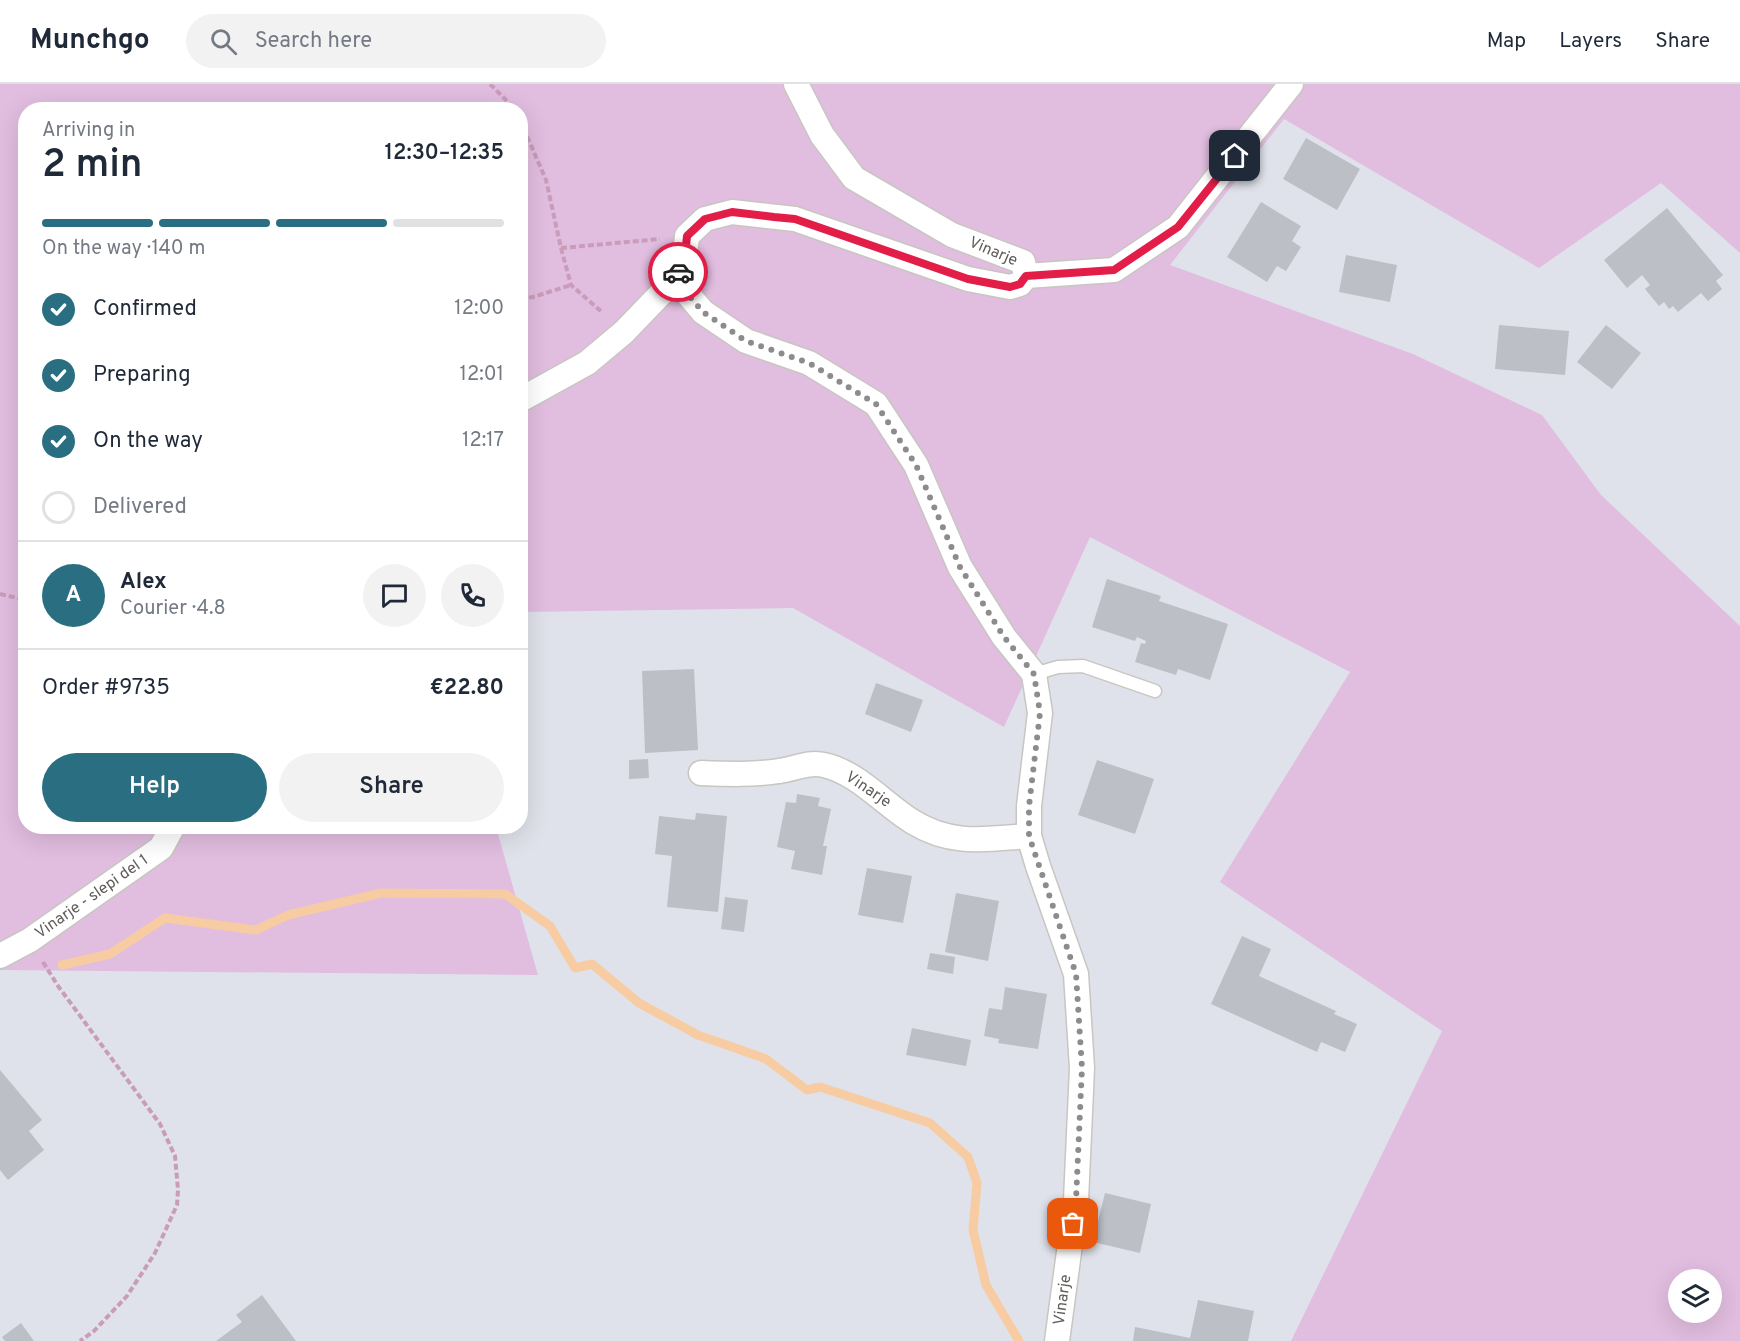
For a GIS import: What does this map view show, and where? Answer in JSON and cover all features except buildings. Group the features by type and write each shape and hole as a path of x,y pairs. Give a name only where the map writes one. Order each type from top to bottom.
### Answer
{"street":[{"name":"Vinarje","path":"687,236 705,219 732,212 795,219 968,279 1010,287 1020,284 1026,276 1023,262 952,235 855,178 822,135 795,84"},
{"path":"1026,276 1114,270 1178,227 1291,84"},
{"path":"528,396 586,363 624,332 675,279 685,256 687,236"},
{"path":"675,279 703,312 746,341 809,363 876,404 916,465 960,567 1004,637 1034,674"},
{"name":"Vinarje","path":"1034,674 1040,713 1029,806 1029,836 1076,974 1082,1068 1076,1200 1057,1341"},
{"name":"Vinarje","path":"701,773 781,771 807,764 824,764 843,773 913,822 934,832 963,840 1029,836"},
{"name":"Vinarje - slepi del 1","path":"0,956 30,940 161,848 169,834"}],"lane":[{"path":"1034,674 1058,667 1083,666 1155,691"}],"path":[{"path":"490,84 508,102"},
{"path":"528,138 546,180 571,285 624,332"},
{"path":"561,248 687,236"},
{"path":"528,298 571,285"},
{"path":"0,594 18,598"},
{"path":"30,940 57,986 160,1124 175,1156 177,1205 155,1253 127,1296 94,1331 80,1341"}],"shaded area":[{"path":"0,84 1740,84 1740,253 1661,183 1539,268 1284,119 1170,265 1413,354 1542,415 1601,495 1740,626 1740,1341 1291,1341 1442,1031 1220,882 1350,672 1090,537 1004,727 793,608 528,612 528,102 18,102 18,834 498,834 538,975 0,970"}],"waterway":[{"path":"62,965 110,954 165,918 256,930 288,915 381,893 505,894 550,926 575,968 592,964 639,1003 698,1035 766,1059 807,1090 820,1087 930,1123 968,1157 977,1183 973,1230 986,1285 1019,1341"}],"way so far":[{"path":"678,272 675,279 703,312 746,341 809,363 876,404 916,465 960,567 1004,637 1034,674 1040,713 1029,806 1029,836 1076,974 1082,1068 1073,1224"}],"route":[{"path":"678,272 685,256 687,236 705,219 732,212 795,219 968,279 1010,287 1020,284 1026,276 1114,270 1178,227 1235,156"}]}
